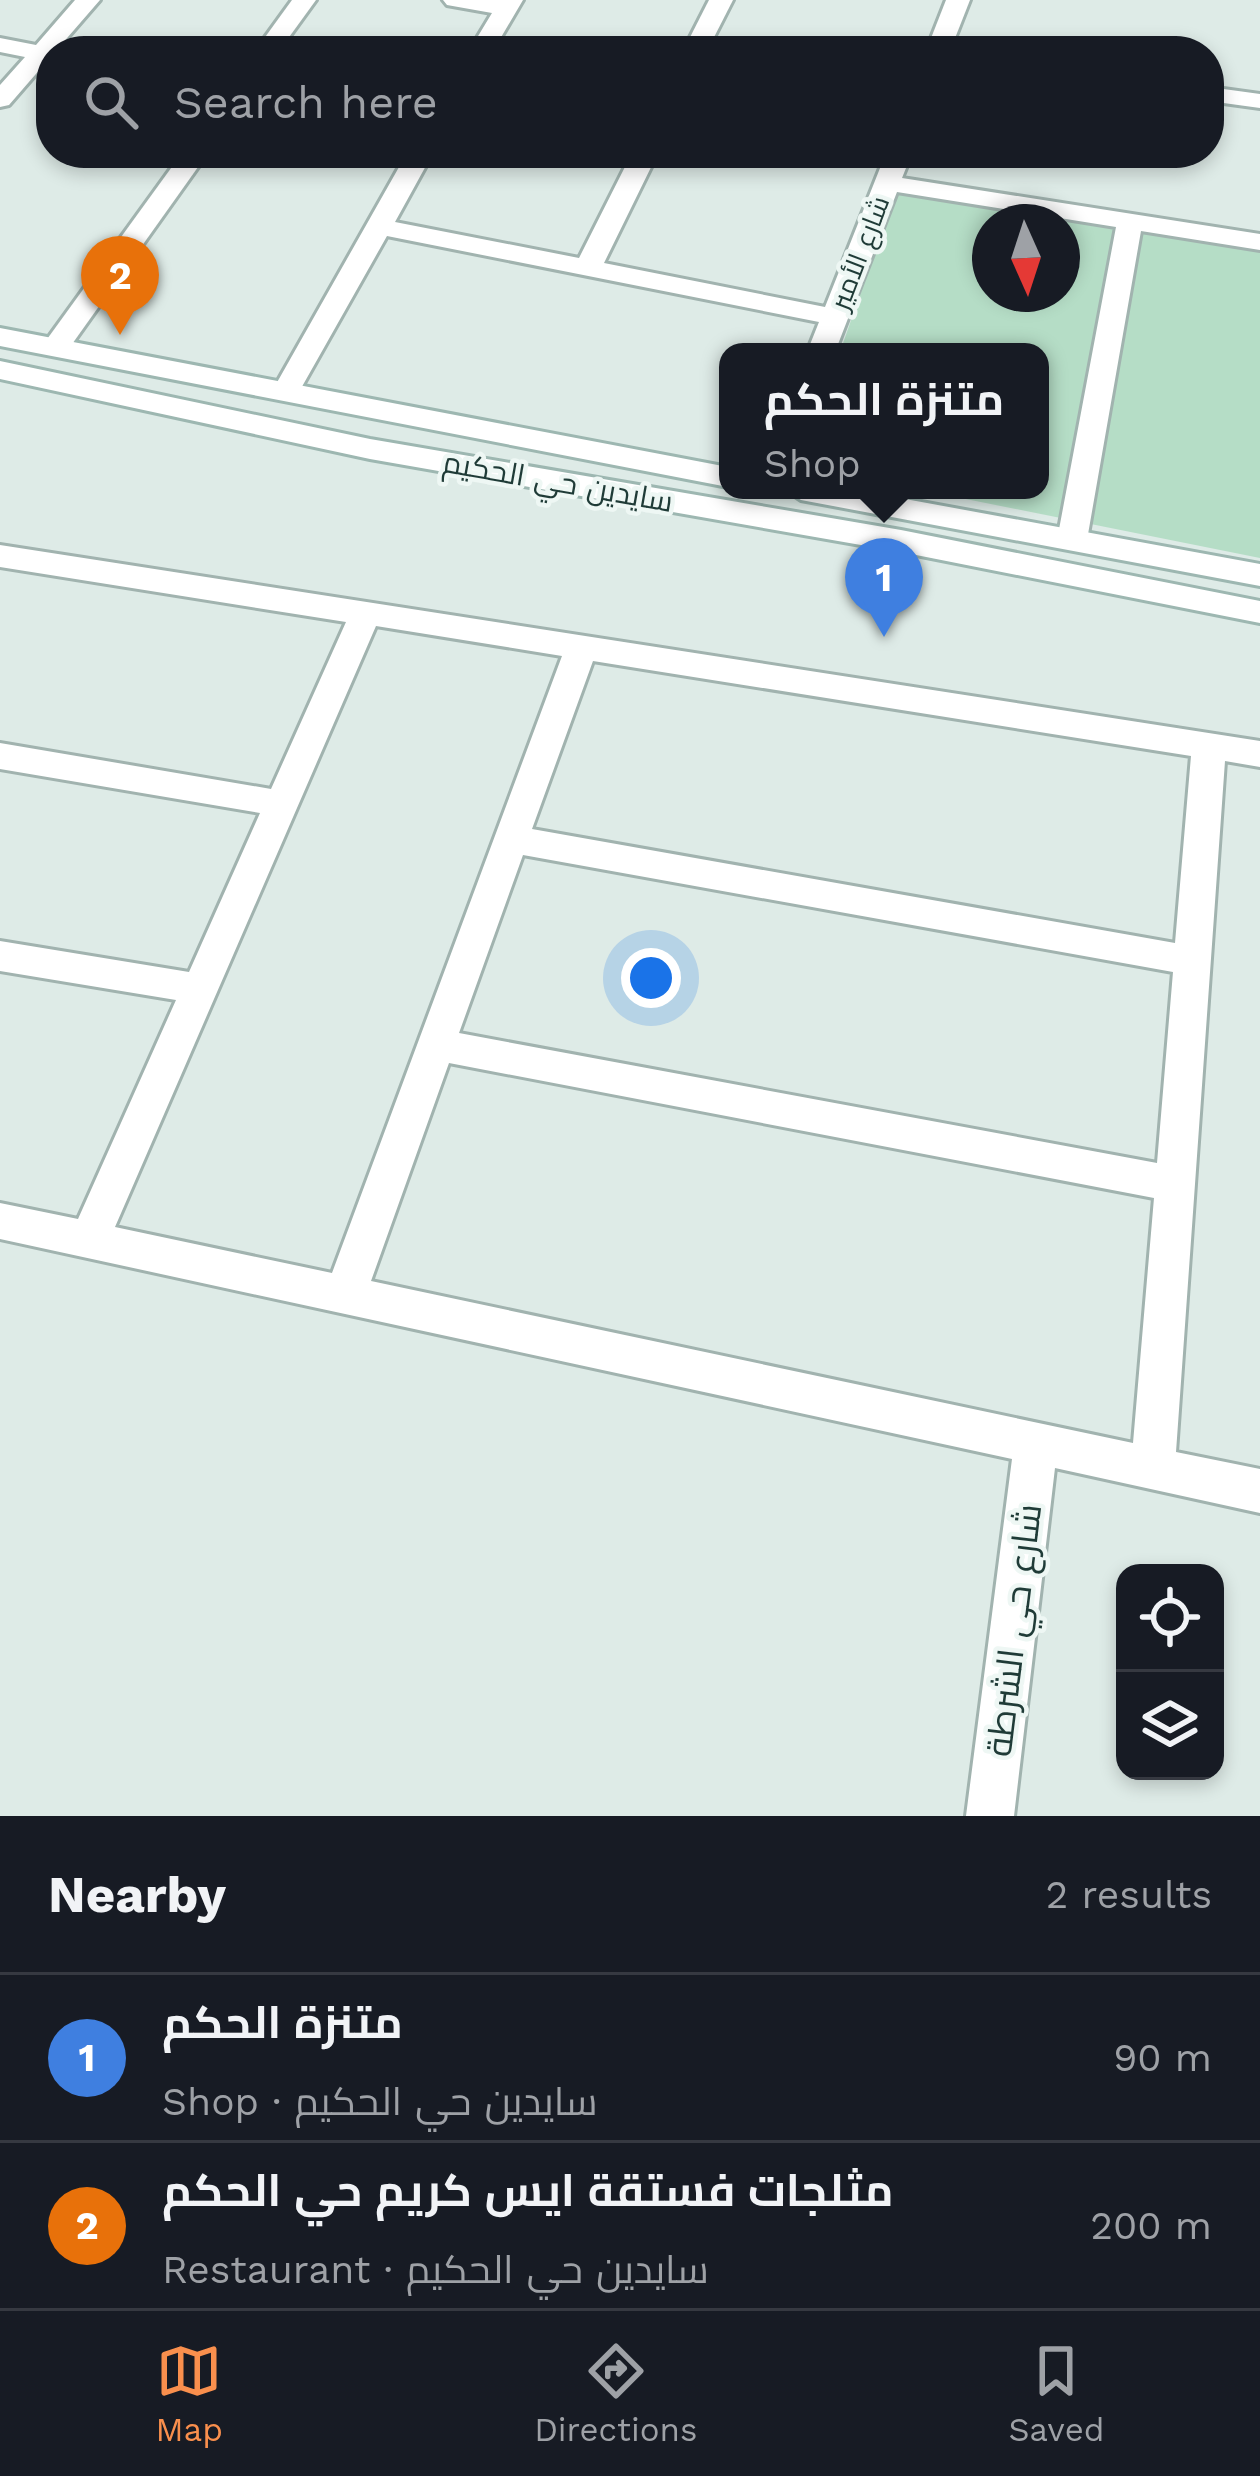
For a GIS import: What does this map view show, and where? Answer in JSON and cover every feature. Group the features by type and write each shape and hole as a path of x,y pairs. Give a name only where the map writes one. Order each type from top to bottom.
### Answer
{"street":[{"path":"56,36 88,0"},
{"path":"278,36 304,0"},
{"path":"454,0 508,4 490,36"},
{"path":"703,36 721,0"},
{"path":"944,36 958,0"},
{"path":"0,45 36,52"},
{"path":"0,100 36,59"},
{"path":"1224,96 1260,101"},
{"path":"56,348 184,168"},
{"path":"285,392 411,168"},
{"path":"586,271 638,168"},
{"name":"شارع الأمير","path":"824,343 892,168"},
{"path":"887,183 1260,242"},
{"path":"1072,540 1130,221"},
{"path":"376,226 586,271 835,316"},
{"name":"سايدين حي الحكيم","path":"0,337 719,475"},
{"name":"سايدين حي الحكيم","path":"0,370 370,449 901,541 1260,612"},
{"path":"850,499 1260,575"},
{"path":"0,556 1260,754"},
{"path":"89,1240 366,614"},
{"path":"345,1295 581,647"},
{"path":"1153,1468 1210,746"},
{"path":"0,756 282,804"},
{"path":"512,839 1193,961"},
{"path":"0,956 200,989"},
{"path":"436,1045 1175,1184"},
{"path":"0,1222 1260,1491"},
{"name":"شارع حي الشرطة","path":"991,1816 1036,1443"}],"green space":[{"path":"896,191 978,204 972,204 972,312 1080,312 1080,220 1260,249 1260,558 966,499 1049,499 1049,343 843,343"}],"place":[{"name":"مثلجات فستقة ايس كريم حي الحكم","path":"120,335"},
{"name":"متنزة الحكم","path":"884,637"}]}
